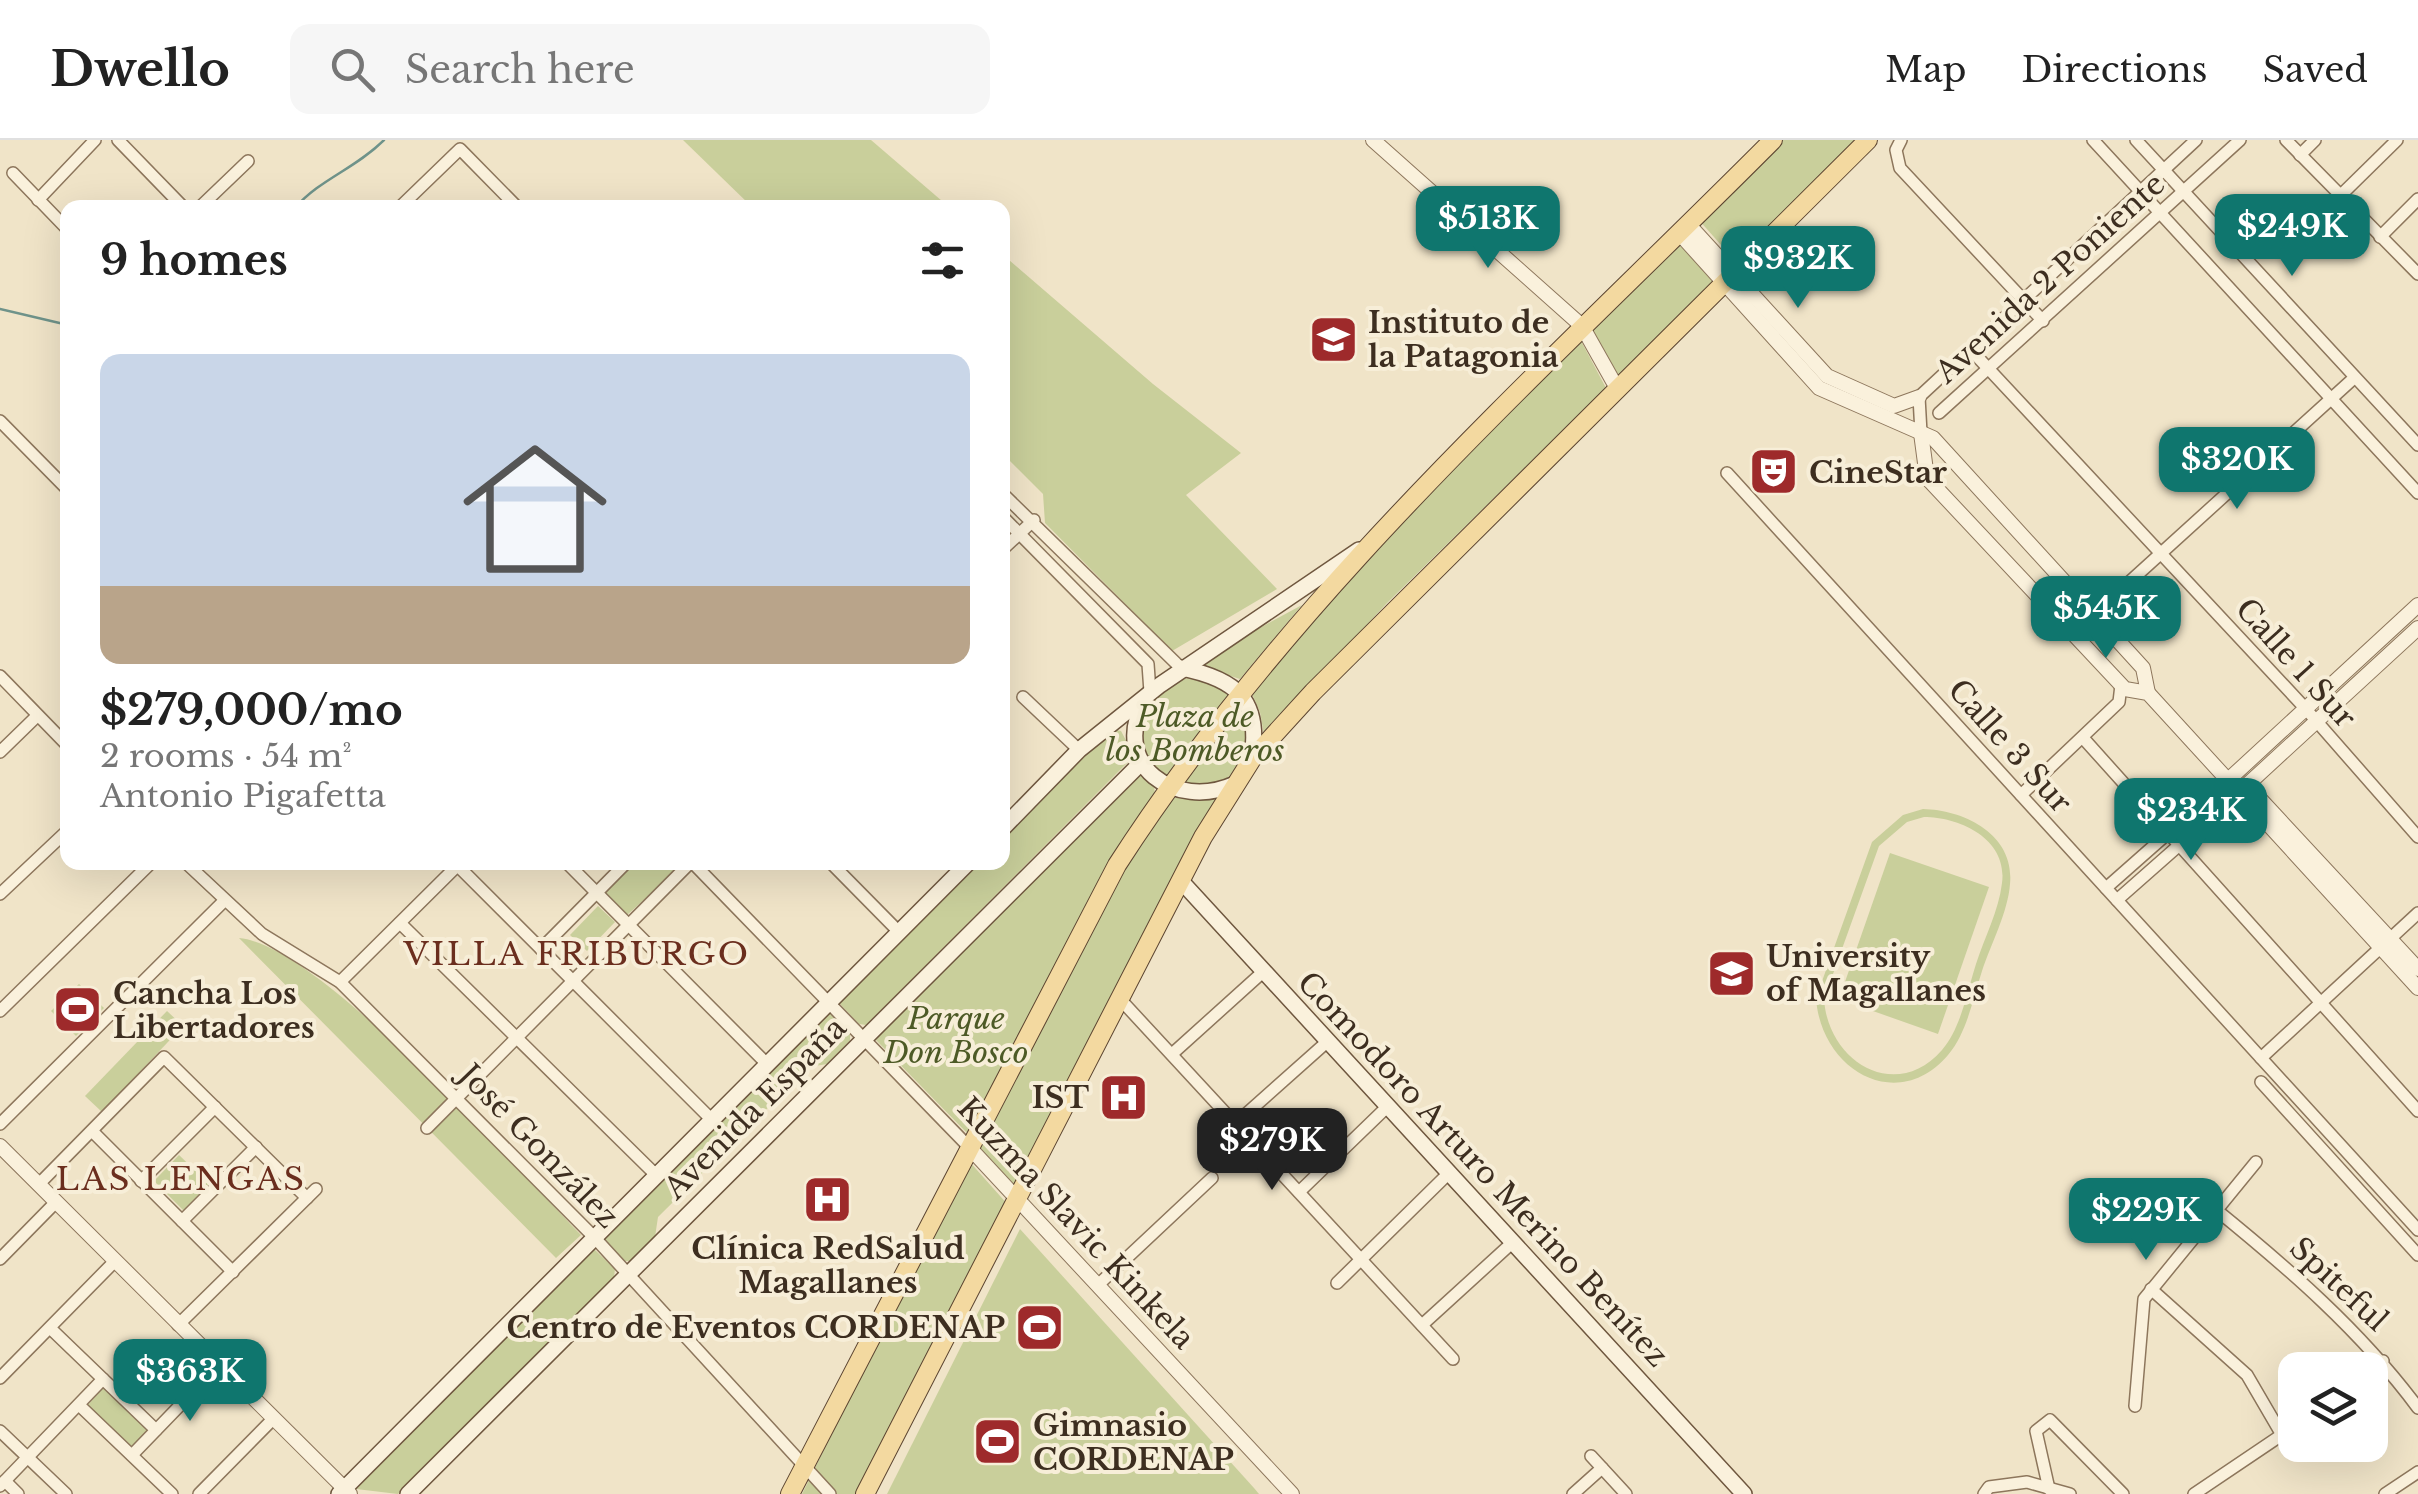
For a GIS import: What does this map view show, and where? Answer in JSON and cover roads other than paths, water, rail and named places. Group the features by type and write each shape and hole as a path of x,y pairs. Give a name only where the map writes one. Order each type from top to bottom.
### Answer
{"main road":[{"path":"790,1494 1117,865 1167,787 1240,692 1382,533 1582,326 1772,140"},
{"path":"865,1494 1181,881 1252,758 1313,692 1868,140"},
{"path":"1010,820 1080,750 1181,668 1382,533"},
{"path":"1181,668 1216,677 1240,692 1253,717 1252,758"},
{"path":"1150,692 1135,730 1142,762 1167,787 1204,794 1236,784"},
{"name":"Avenida España","path":"408,1494 1142,762"},
{"name":"Avenida España","path":"344,1493 961,870"},
{"name":"Comodoro Arturo Merino Benítez","path":"1181,881 1744,1494"}],"street":[{"path":"38,200 96,140"},
{"path":"118,140 176,200"},
{"path":"1373,140 1582,326 1618,390"},
{"path":"2093,140 2418,493"},
{"path":"2136,140 2418,446"},
{"name":"Avenida 2 Poniente","path":"1921,433 1919,396 2196,140"},
{"name":"Avenida 2 Poniente","path":"1939,414 2240,140"},
{"path":"2286,140 2417,274"},
{"path":"2300,155 2315,140"},
{"path":"2340,196 2397,140"},
{"path":"1899,142 1900,168 2042,321"},
{"path":"407,200 460,149 510,200"},
{"path":"207,200 248,161"},
{"path":"14,173 60,222"},
{"path":"2380,236 2418,199"},
{"path":"1684,229 1833,380 1894,406 1919,396"},
{"path":"1730,279 1818,388 1933,438 2143,668 2148,693 2386,942 2418,968"},
{"name":"Calle 1 Sur","path":"1971,350 2305,708 2418,837"},
{"path":"2093,615 2354,378"},
{"path":"0,421 60,482"},
{"path":"1921,433 1927,478 2121,686 2129,692 2148,693"},
{"name":"Calle 3 Sur","path":"1726,473 2418,1230"},
{"path":"1010,500 1181,668"},
{"path":"1010,542 1034,520"},
{"path":"1010,524 1148,664 1150,692"},
{"path":"2106,888 2418,605"},
{"path":"2118,900 2418,628"},
{"path":"0,676 60,738"},
{"path":"2021,795 2119,702 2121,686"},
{"path":"1022,697 1080,750"},
{"path":"0,752 38,716"},
{"path":"2084,739 2418,1111"},
{"path":"0,894 60,838"},
{"path":"0,1011 144,870"},
{"name":"José González","path":"193,870 262,934 340,982 594,1237 830,1494"},
{"path":"340,982 453,870"},
{"path":"465,870 712,1120"},
{"path":"574,870 768,1065"},
{"path":"541,950 618,870"},
{"path":"427,1128 683,870"},
{"name":"Kuzma Slavic Kinkela","path":"699,870 1018,1198 1292,1494"},
{"path":"838,870 900,933"},
{"path":"0,1124 224,901"},
{"path":"2261,1058 2418,913"},
{"path":"400,922 656,1175"},
{"path":"2386,942 2418,988"},
{"path":"1172,1054 1264,971"},
{"path":"1120,999 1453,1359"},
{"path":"1209,1147 1328,1041"},
{"path":"39,1184 164,1056 256,1147 312,1194 178,1326"},
{"path":"2261,1082 2418,1255"},
{"path":"1299,1192 1388,1106"},
{"path":"141,1181 215,1107"},
{"path":"93,1132 233,1272"},
{"path":"0,1146 344,1493"},
{"path":"182,1221 256,1147"},
{"path":"2135,1406 2142,1304 2214,1208 2256,1162"},
{"path":"1337,1283 1449,1173"},
{"path":"1099,1284 1212,1178"},
{"path":"0,1259 56,1202"},
{"name":"Spiteful","path":"2214,1208 2273,1255 2374,1352"},
{"path":"1422,1325 1513,1242"},
{"path":"0,1378 115,1261"},
{"path":"2152,1289 2247,1376 2278,1428"},
{"path":"50,1328 156,1430"},
{"path":"132,1455 219,1365"},
{"name":"Spiteful","path":"2388,1368 2418,1408"},
{"path":"18,1494 3,1484 103,1379"},
{"path":"79,1405 172,1494"},
{"path":"199,1494 272,1420"},
{"path":"2050,1489 2036,1431 2050,1420 2123,1494"},
{"path":"0,1431 66,1494"},
{"path":"2194,1494 2278,1438"},
{"path":"1591,1456 1626,1494"},
{"path":"1573,1494 1602,1468"},
{"path":"2385,1494 2418,1472"},
{"path":"1984,1494 1989,1487 2015,1481 2070,1494"}],"waterway":[{"path":"303,200 384,140"},
{"path":"0,309 60,323"}],"place":[{"name":"Instituto de la Patagonia","path":"1333,339"},
{"name":"CineStar","path":"1774,472"},
{"name":"University of Magallanes","path":"1731,973"},
{"name":"Cancha Los Libertadores","path":"78,1010"},
{"name":"IST","path":"1124,1097"},
{"name":"Clínica RedSalud Magallanes","path":"828,1199"},
{"name":"Centro de Eventos CORDENAP","path":"1040,1327"},
{"name":"Gimnasio CORDENAP","path":"998,1442"}],"district":[{"name":"VILLA FRIBURGO","path":"577,954"},
{"name":"LAS LENGAS","path":"181,1179"}],"park label":[{"name":"Plaza de los Bomberos","path":"1195,733"},
{"name":"Parque Don Bosco","path":"956,1035"}]}
